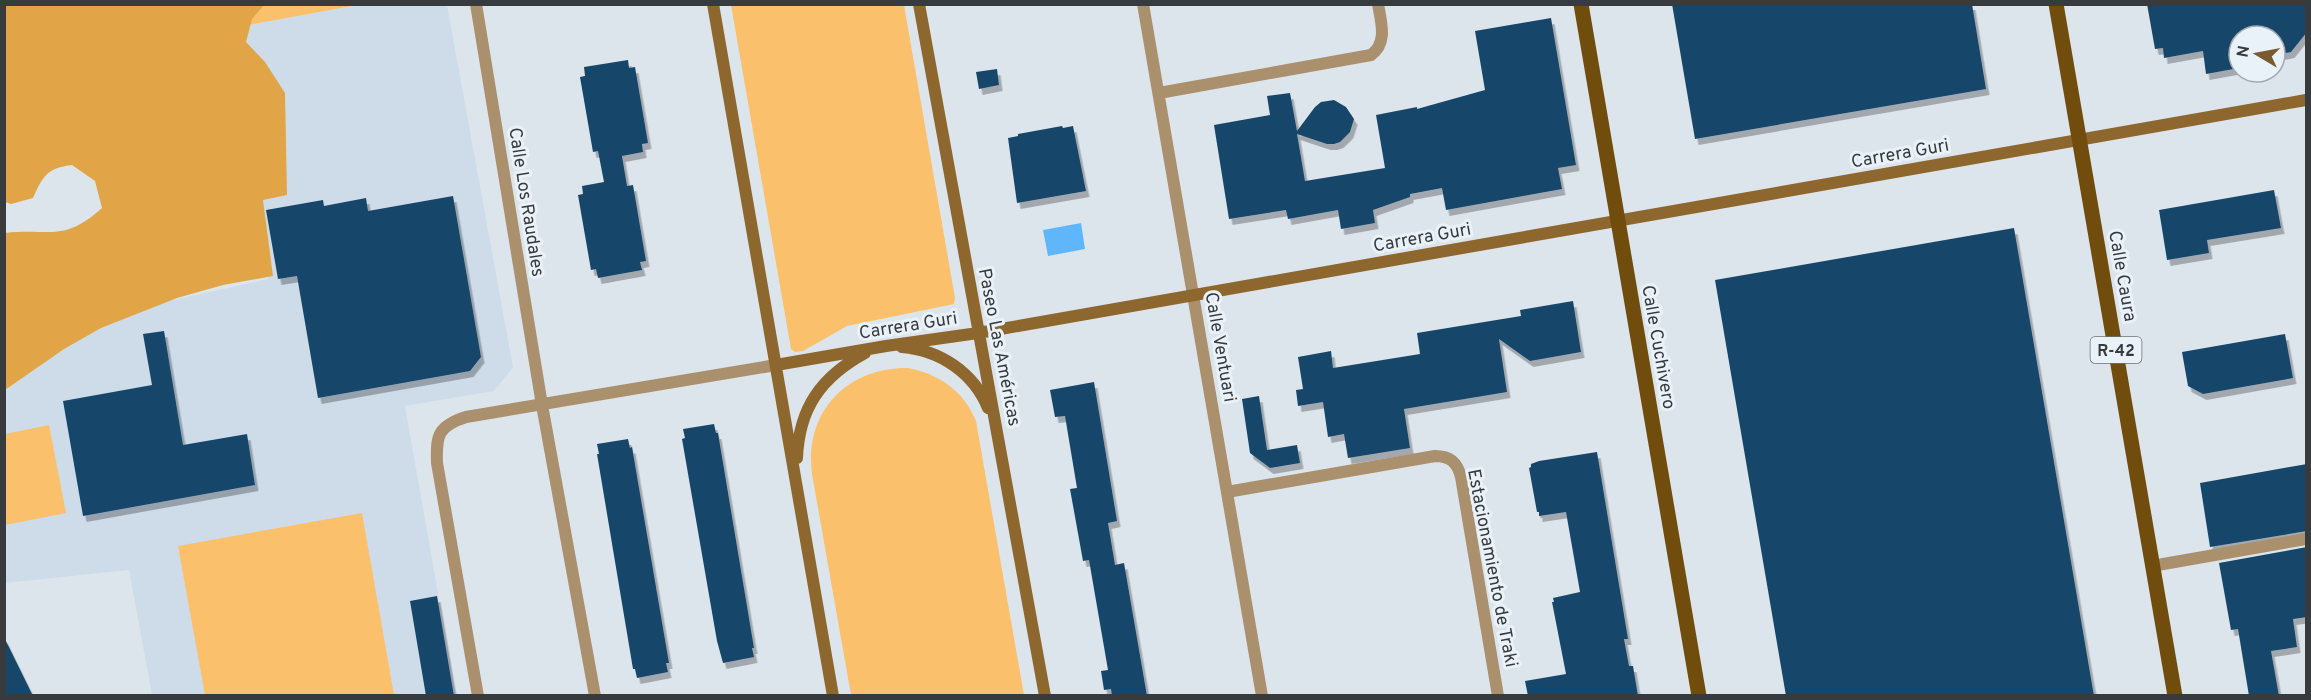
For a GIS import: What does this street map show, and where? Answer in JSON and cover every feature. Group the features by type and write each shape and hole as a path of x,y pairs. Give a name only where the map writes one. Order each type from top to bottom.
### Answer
{"main road":[{"path":"713,4 833,696"},
{"name":"Paseo Las Américas","path":"919,4 1045,696"},
{"name":"Calle Cuchivero","path":"1581,4 1699,696"},
{"name":"Calle Caura","path":"2056,4 2175,696"},
{"name":"Carrera Guri","path":"776,365 978,333 2307,100"},
{"path":"795,480 797,445 801,425 808,407 820,388 833,374 852,360 886,346 906,347 930,353 952,363 970,378 983,395 998,431"}],"street":[{"name":"Calle Los Raudales","path":"476,4 542,405 595,696"},
{"name":"Calle Ventuari","path":"1143,4 1262,696"},
{"path":"1159,93 1371,55 1376,51 1382,36 1378,4"},
{"name":"Carrera Guri","path":"542,405 776,365"},
{"path":"478,696 437,463 438,434 446,425 466,417 542,405"},
{"name":"Estacionamiento de Traki","path":"1227,492 1435,456 1445,457 1454,462 1461,477 1498,696"},
{"path":"2152,566 2307,539"}],"shaded area":[{"path":"5,4 264,5 252,19 246,42 265,62 285,93 287,195 263,200 273,276 223,285 177,298 101,328 64,349 5,390 5,233 66,230 77,226 102,208 95,181 72,165 57,168 47,174 33,198 11,204 5,202"},
{"path":"223,4 357,5 227,29"},
{"path":"357,5 447,5 513,367 494,391 405,406 456,695 152,695 129,570 5,583 4,392 99,316 268,279 227,29"},
{"path":"731,5 904,5 955,298 954,304 847,326 803,351 795,352 791,349"},
{"path":"908,368 940,379 949,386 965,401 976,421 1024,695 851,695 812,474 811,452 815,431 834,397 866,375"},
{"path":"49,425 66,513 5,525 5,434"},
{"path":"362,513 394,695 205,695 178,546"}],"water":[{"path":"1081,223 1085,249 1048,256 1043,230"}],"building":[{"path":"1672,4 1972,4 1986,89 1695,139"},
{"path":"2147,4 2307,4 2307,32 2291,52 2287,53 2287,24 2227,24 2227,70 2206,74 2203,51 2164,58 2163,48 2155,49"},
{"path":"1551,18 1576,165 1558,168 1562,189 1446,210 1442,188 1410,194 1410,197 1373,210 1375,223 1341,229 1338,210 1288,219 1286,210 1229,219 1214,125 1270,115 1267,96 1290,93 1297,131 1315,107 1321,102 1334,100 1346,107 1354,119 1350,132 1340,142 1334,144 1327,144 1297,134 1305,181 1385,168 1376,115 1417,107 1417,109 1485,90 1475,31"},
{"path":"628,60 629,68 635,67 648,143 642,144 643,152 622,156 627,186 633,185 646,261 640,262 642,270 598,278 596,269 591,270 578,195 583,194 582,186 604,182 598,151 593,152 580,77 585,76 584,67"},
{"path":"997,69 999,85 979,89 976,72"},
{"path":"1062,126 1063,128 1073,126 1086,191 1017,203 1008,138"},
{"path":"2274,190 2281,228 2207,240 2209,253 2167,260 2159,210"},
{"path":"453,196 481,357 470,371 318,398 297,276 278,279 266,210 323,200 324,206 366,198 368,211"},
{"path":"2014,228 2094,696 1786,696 1715,280"},
{"path":"1573,301 1581,352 1530,361 1499,339 1507,392 1404,409 1410,448 1348,458 1344,434 1328,437 1323,402 1298,406 1296,390 1303,389 1298,357 1331,351 1333,368 1420,354 1417,333 1521,316 1520,310"},
{"path":"164,331 183,445 247,434 255,485 83,516 63,401 152,385 143,334"},
{"path":"2285,334 2293,378 2203,394 2188,386 2182,352"},
{"path":"1094,382 1117,521 1108,523 1115,565 1124,563 1147,696 1112,696 1111,689 1104,690 1101,671 1108,670 1089,560 1083,561 1070,489 1077,488 1065,416 1055,417 1050,390"},
{"path":"1259,396 1267,450 1297,445 1300,463 1270,468 1250,453 1242,399"},
{"path":"714,424 716,433 718,433 754,648 752,648 754,657 723,663 717,641 682,439 685,438 683,429"},
{"path":"628,439 630,448 632,447 669,663 666,663 668,672 637,678 635,669 633,669 597,454 599,454 597,444"},
{"path":"1597,452 1628,639 1624,639 1629,666 1633,666 1638,696 1528,696 1525,681 1566,674 1552,602 1554,602 1553,598 1580,592 1566,512 1539,516 1529,468 1531,464 1539,461"},
{"path":"2307,464 2307,531 2210,547 2200,483"},
{"path":"2307,547 2307,617 2293,619 2297,647 2271,651 2279,696 2249,696 2238,629 2231,630 2219,563"},
{"path":"437,596 454,696 426,696 410,601"},
{"path":"4,637 33,696 4,696"}]}
